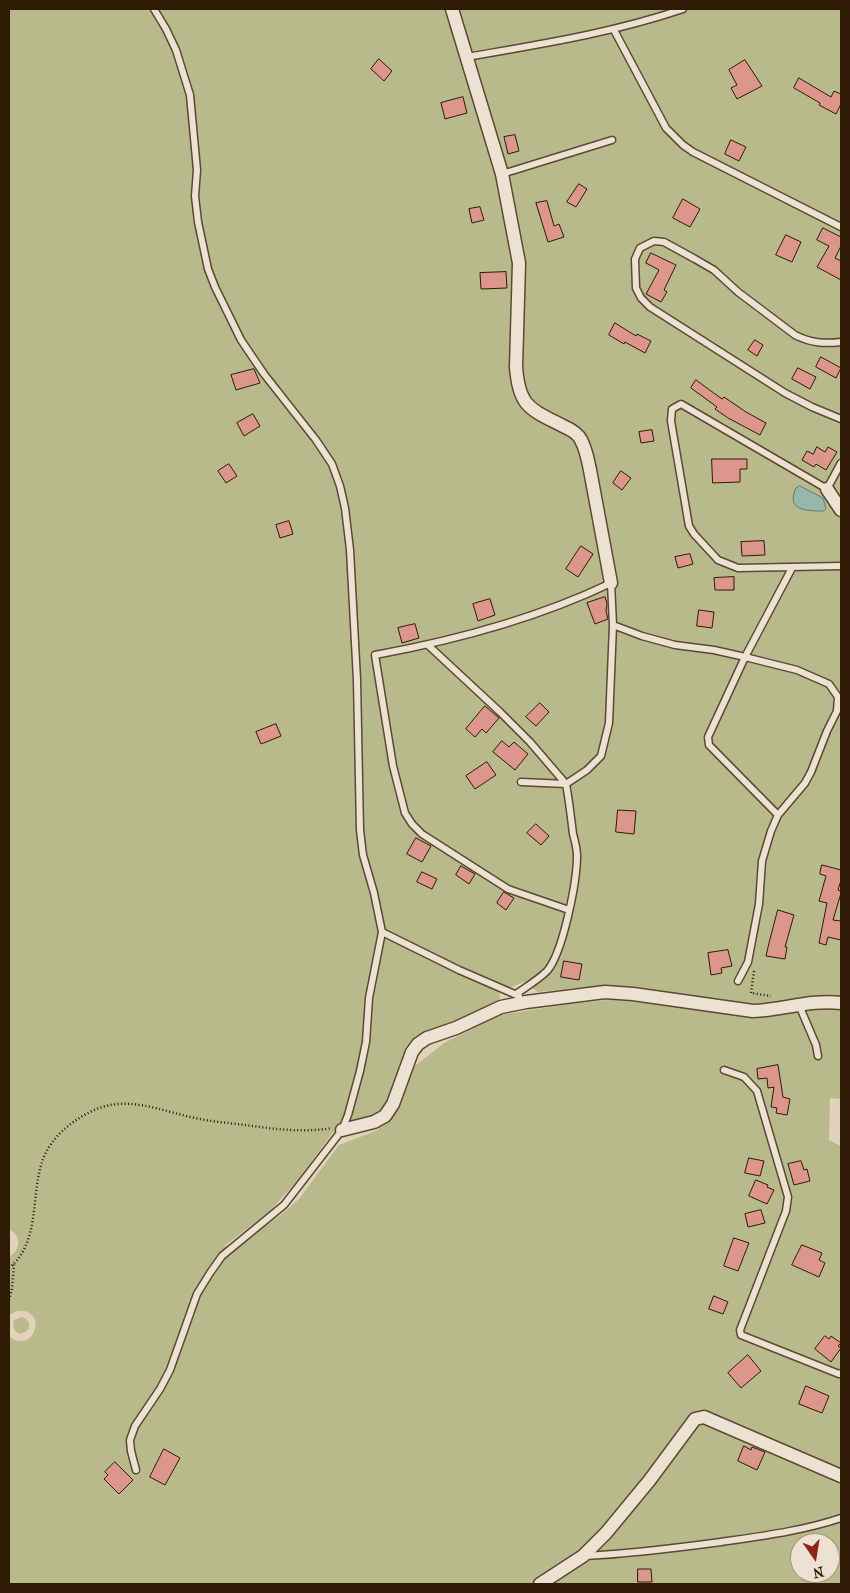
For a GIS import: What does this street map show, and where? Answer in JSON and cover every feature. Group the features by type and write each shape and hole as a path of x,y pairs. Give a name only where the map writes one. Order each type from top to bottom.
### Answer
{"street":[{"path":"452,9 502,174 519,263 516,367 518,384 523,399 536,412 572,430 581,438 590,470 611,583"},
{"path":"827,489 841,510"},
{"path":"343,1128 374,1122 385,1116 393,1104 412,1052 418,1044 427,1038 456,1028 521,998 605,992 643,995 753,1012 826,1001 841,1003"},
{"path":"540,1584 583,1556 606,1533 649,1482 694,1419 704,1417 841,1476"}],"lane":[{"path":"136,1470 130,1440 135,1426 160,1389 170,1370 197,1294 222,1256 284,1205 343,1128 353,1098 366,1042 369,998 382,932 374,892 363,855 360,830 357,680 350,550 345,508 340,486 332,464 325,453 264,374 241,340 215,287 208,269 198,222 195,196 197,170 190,95 176,50 154,9"},
{"path":"467,57 584,37 683,9"},
{"path":"614,30 666,128 683,145 693,152 841,227"},
{"path":"502,174 612,140"},
{"path":"841,344 822,344 804,340 795,335 738,292 714,270 664,242 654,241 640,248 635,259 636,288 640,298 650,308 785,394 812,408 841,419"},
{"path":"841,463 827,489 681,404 672,409 672,431 689,526 718,560 738,568 841,566"},
{"path":"778,815 709,745 708,736 745,658 792,568"},
{"path":"521,782 566,784 587,770 601,756 609,723 613,625 611,583 577,599 492,629 429,646 376,655 393,766 405,814 412,824 422,834 508,889 569,910"},
{"path":"613,625 642,636 675,644 714,650 797,670 829,684 838,697 838,711 827,731 812,772 778,815 771,831 762,862 759,904 748,962 738,981"},
{"path":"382,932 521,998 552,964 557,954 569,910 574,881 577,856 566,784 530,742 429,646"},
{"path":"796,1005 816,1045 818,1056"},
{"path":"724,1070 744,1077 757,1091 788,1197 786,1211 740,1330 742,1335 839,1374 841,1373"},
{"path":"583,1556 623,1554 772,1535 821,1525 841,1518"}],"path":[{"path":"755,966 751,992 790,999 796,1005"},
{"path":"9,1268 17,1262 25,1249 30,1233 43,1160 52,1141 68,1126 89,1112 120,1102 200,1119 268,1128 307,1130 343,1128"},
{"path":"9,1300 14,1264"}],"green space":[{"path":"14,9 841,9 841,1099 830,1098 829,1140 841,1146 841,1584 9,1584 9,1336 17,1341 24,1341 30,1338 36,1326 31,1314 24,1311 12,1313 9,1316 9,1257 18,1247 18,1239 9,1229 9,11","holes":["524,982 538,992 622,986 616,999 500,1015 444,1043 411,1069 378,1130 339,1145 299,1199 282,1214 242,1242 223,1247 269,1212 297,1181 339,1124 373,1118 381,1113 390,1100 406,1046 417,1035 466,1017 500,999 499,992"]},
{"path":"22,1317 27,1320 29,1326 28,1330 21,1334 16,1332 13,1326 14,1320"}],"water":[{"path":"800,486 823,498 826,509 824,511 811,511 796,505 793,501 793,496 796,488"}],"building":[{"path":"379,59 392,71 384,81 371,69"},
{"path":"745,60 762,86 737,99 731,88 737,85 729,70"},
{"path":"799,78 831,97 834,91 841,94 841,104 836,114 794,88"},
{"path":"463,97 467,113 445,119 441,103"},
{"path":"515,135 519,151 508,154 504,137"},
{"path":"731,140 746,147 739,161 725,154"},
{"path":"579,184 587,189 576,207 567,202"},
{"path":"683,199 700,209 690,227 673,218"},
{"path":"547,201 554,226 559,224 564,237 548,242 536,203"},
{"path":"480,207 484,220 472,223 469,209"},
{"path":"823,228 841,237 841,246 835,258 841,261 841,280 817,267 829,246 817,240"},
{"path":"786,235 801,242 792,262 776,255"},
{"path":"651,253 676,265 664,290 667,292 661,302 646,294 659,270 646,263"},
{"path":"506,272 507,288 481,289 480,273"},
{"path":"615,323 636,336 637,334 651,341 645,353 609,335"},
{"path":"755,340 763,345 757,356 748,350"},
{"path":"821,357 841,368 836,378 816,367"},
{"path":"798,368 816,377 810,389 792,379"},
{"path":"254,369 260,383 236,390 231,375"},
{"path":"696,380 722,399 724,397 766,423 760,435 715,409 717,407 691,388"},
{"path":"253,414 260,426 244,436 237,423"},
{"path":"652,430 654,441 641,443 639,432"},
{"path":"817,447 825,452 828,447 837,452 826,470 816,464 814,467 802,460 807,451 813,454"},
{"path":"712,459 747,459 747,469 740,469 740,482 713,483"},
{"path":"229,464 237,476 226,483 218,471"},
{"path":"621,471 631,478 622,490 613,483"},
{"path":"289,521 293,534 280,538 276,525"},
{"path":"764,541 765,555 742,556 741,542"},
{"path":"581,546 593,554 578,577 566,569"},
{"path":"690,554 693,564 678,568 675,557"},
{"path":"734,577 734,590 715,590 714,578"},
{"path":"605,597 608,619 595,624 587,603"},
{"path":"490,599 495,615 478,621 473,604"},
{"path":"699,610 714,612 712,628 697,626"},
{"path":"415,624 419,638 402,643 398,628"},
{"path":"540,703 549,712 536,726 526,717"},
{"path":"485,706 499,718 486,733 482,729 475,737 466,729"},
{"path":"276,724 281,736 261,744 256,732"},
{"path":"502,741 509,747 514,742 528,754 515,770 493,752"},
{"path":"487,762 496,775 475,789 466,776"},
{"path":"618,810 636,811 634,834 616,832"},
{"path":"536,824 549,836 541,845 527,833"},
{"path":"416,838 431,846 422,862 407,854"},
{"path":"822,865 841,870 838,890 841,893 833,920 841,921 841,940 828,937 826,945 819,943 827,903 819,901 826,876 820,874"},
{"path":"461,866 475,874 469,884 456,875"},
{"path":"422,872 437,879 432,889 417,882"},
{"path":"504,892 514,898 506,910 497,903"},
{"path":"778,910 794,915 785,947 787,947 785,959 766,956"},
{"path":"728,950 732,966 721,968 722,973 711,975 708,953"},
{"path":"564,961 582,964 579,980 561,977"},
{"path":"778,1065 783,1097 790,1099 787,1115 776,1113 777,1108 771,1107 774,1087 768,1088 767,1078 758,1079 757,1069"},
{"path":"749,1158 764,1161 760,1176 745,1173"},
{"path":"801,1161 804,1170 807,1169 810,1181 794,1185 788,1164"},
{"path":"756,1180 774,1190 767,1204 749,1196"},
{"path":"761,1210 765,1223 748,1227 745,1214"},
{"path":"734,1238 749,1243 738,1271 724,1266"},
{"path":"802,1245 822,1253 819,1260 825,1263 819,1277 792,1265"},
{"path":"714,1296 728,1302 723,1314 709,1309"},
{"path":"825,1336 829,1339 831,1336 841,1343 838,1346 841,1348 831,1362 815,1349"},
{"path":"748,1355 761,1371 741,1388 728,1373"},
{"path":"806,1386 829,1396 822,1413 799,1404"},
{"path":"744,1446 751,1450 752,1447 765,1452 757,1470 738,1461"},
{"path":"164,1449 180,1458 165,1485 150,1477"},
{"path":"115,1462 133,1480 119,1494 104,1479 108,1475 105,1472"},
{"path":"638,1569 651,1569 652,1582 638,1582"}]}
